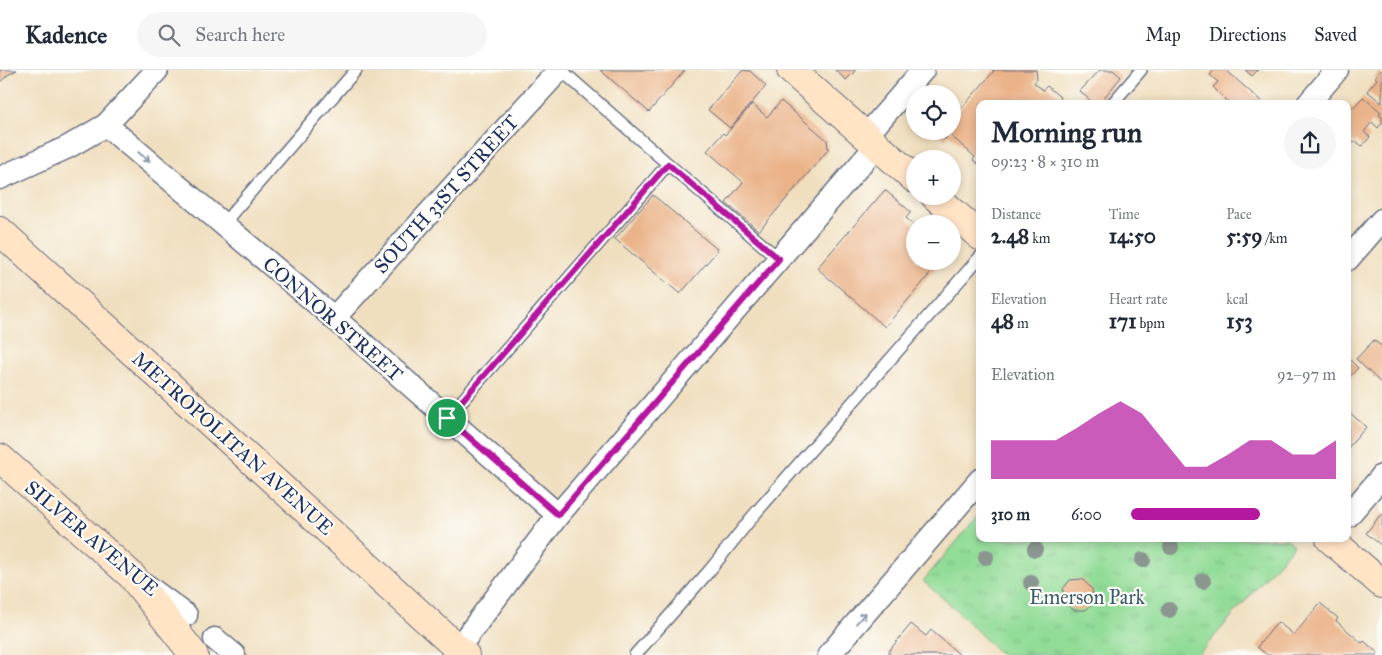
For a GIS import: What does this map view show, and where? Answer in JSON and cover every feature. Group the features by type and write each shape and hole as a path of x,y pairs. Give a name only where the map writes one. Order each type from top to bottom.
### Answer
{"main road":[{"path":"791,70 906,171"},
{"path":"945,205 976,232"},
{"name":"METROPOLITAN AVENUE","path":"0,231 459,653"},
{"name":"SILVER AVENUE","path":"0,458 131,575"},
{"path":"1333,542 1382,584"},
{"path":"131,575 205,647"}],"street":[{"path":"0,178 68,147 106,125 157,70"},
{"name":"SOUTH 31ST STREET","path":"334,318 560,70"},
{"path":"459,653 558,515 779,259 872,141 923,70"},
{"path":"1311,100 1337,70"},
{"name":"CONNOR STREET","path":"106,125 334,318 558,515"},
{"path":"1351,255 1382,220"},
{"path":"1351,512 1382,476"},
{"path":"829,655 976,485"},
{"name":"SILVER AVENUE","path":"131,575 186,615"},
{"path":"205,647 234,655"}],"lane":[{"path":"222,224 356,70"},
{"path":"560,70 779,259"},
{"path":"1115,100 1141,70"},
{"path":"447,418 668,164"},
{"path":"635,655 710,570 753,516 976,262"}],"green space":[{"name":"Emerson Park","path":"976,519 976,542 1290,542 1294,545 1200,655 1001,655 953,607 923,581"}],"building":[{"path":"0,70 17,70 0,82"},
{"path":"600,70 685,70 649,112"},
{"path":"743,70 750,71 766,86 730,128 708,110"},
{"path":"835,70 856,70 846,80"},
{"path":"992,70 1036,70 1037,79 1034,83 1043,90 1047,86 1061,98 1059,100 976,100 976,162 973,160 975,157 956,140 961,140 961,109 994,71"},
{"path":"1100,70 1113,70 1121,77 1102,100 1090,100 1080,91"},
{"path":"1214,70 1226,70 1260,100 1226,100 1213,87 1218,82 1210,75"},
{"path":"1245,70 1258,70 1252,76"},
{"path":"1380,70 1382,71 1382,103 1367,91 1377,79 1375,77"},
{"path":"1363,97 1381,112 1379,115 1382,117 1382,123 1378,128 1372,122 1364,132 1370,137 1362,146 1356,141 1354,143 1351,140 1351,107 1353,108"},
{"path":"781,101 827,140 828,150 759,231 726,203 743,182 707,151 723,133 725,135 752,104 767,117"},
{"path":"885,190 911,212 906,215 906,270 933,270 885,327 817,268"},
{"path":"653,195 718,250 680,294 615,239"},
{"path":"1374,340 1382,345 1382,384 1356,359"},
{"path":"1351,361 1358,368 1351,376"},
{"path":"1351,414 1366,427 1351,444"},
{"path":"1382,513 1382,546 1366,533"},
{"path":"1082,579 1092,589 1094,601 1086,610 1074,610 1064,603 1063,589 1070,580"},
{"path":"1320,603 1338,618 1336,621 1362,643 1364,641 1378,653 1377,655 1267,655 1257,647 1278,622 1294,635"},
{"path":"911,624 926,636 931,630 960,655 892,655 888,652"}],"route":[{"path":"668,164 779,259 558,515 447,418 668,164"}]}
